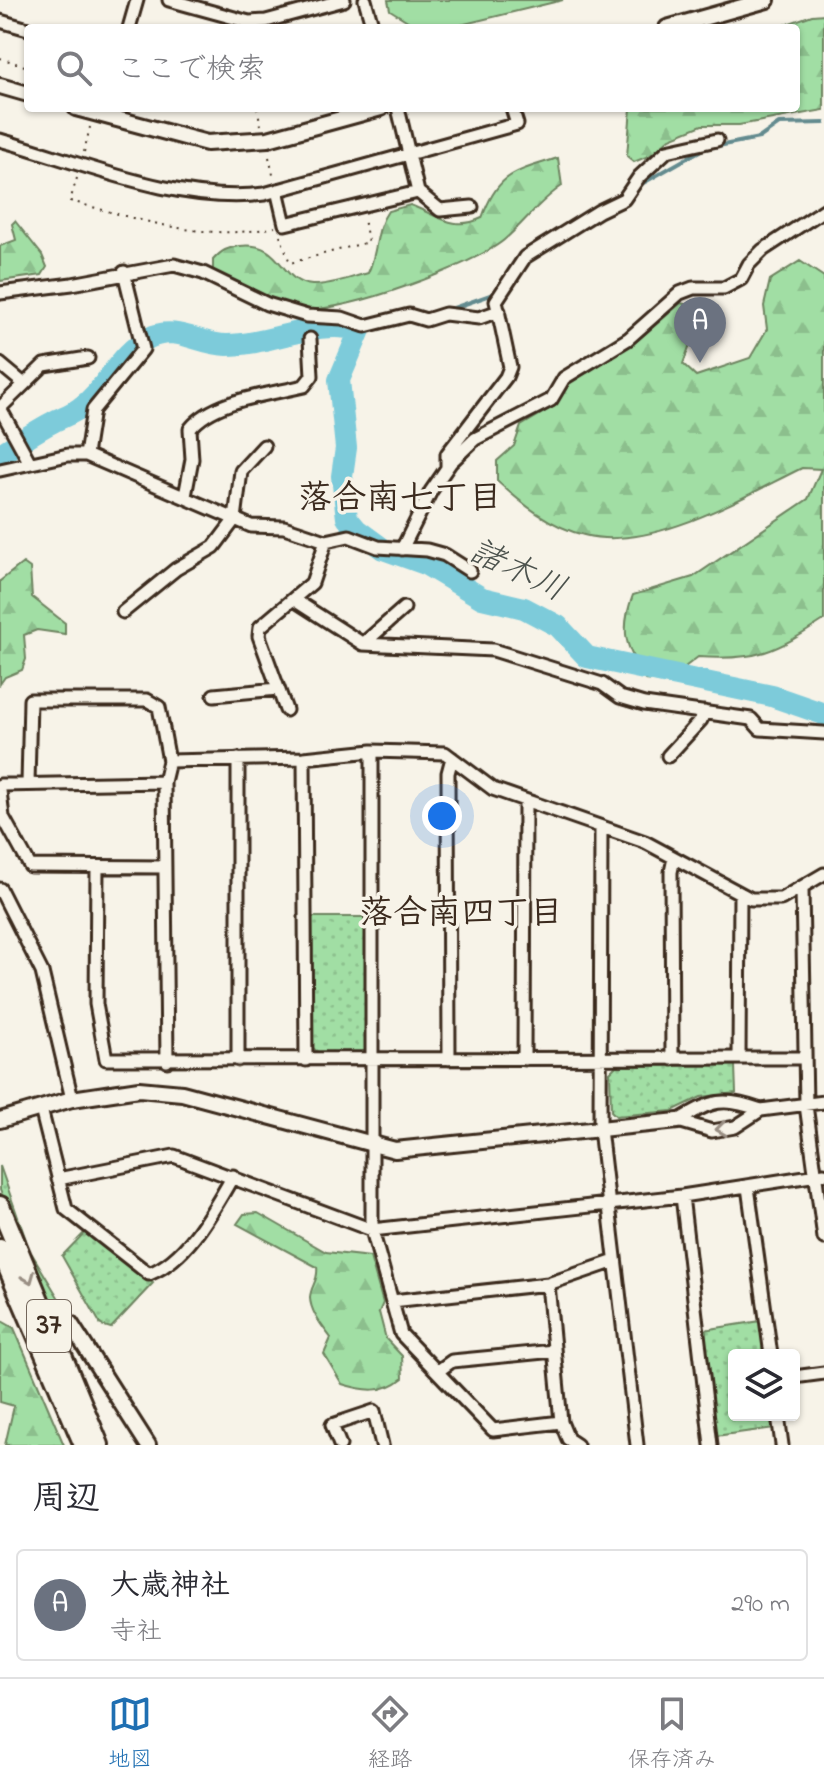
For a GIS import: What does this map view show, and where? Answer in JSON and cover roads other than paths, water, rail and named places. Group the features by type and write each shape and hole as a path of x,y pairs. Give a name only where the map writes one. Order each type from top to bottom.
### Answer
{"main road":[{"name":"37","path":"0,1206 99,1445"},
{"name":"37","path":"0,1249 84,1445"}],"street":[{"path":"130,24 137,0"},
{"path":"169,0 249,22 266,21 344,0"},
{"path":"365,0 372,24"},
{"path":"681,24 767,0"},
{"path":"0,21 24,28"},
{"path":"0,86 24,93"},
{"path":"91,112 207,143 237,143 287,135 367,112"},
{"path":"399,112 418,192 440,210 452,212 472,207"},
{"path":"0,140 207,196 237,197 277,190 517,124 513,112"},
{"path":"447,467 447,454 506,377 510,367 496,301 525,257 624,199 639,177 667,151 717,140"},
{"path":"277,190 285,224 418,192"},
{"path":"402,549 447,467 475,439 551,400 564,378 628,339 680,293 693,288 724,288 741,279 749,264 763,250 824,210"},
{"path":"0,293 72,284 174,265 203,273 267,304 307,316 342,318 365,326 409,315 426,320 445,314 479,318 499,311"},
{"path":"86,455 93,410 143,349 124,272"},
{"path":"185,496 192,459 190,429 197,420 220,408 304,386 312,376 310,339"},
{"path":"30,463 0,408 44,365 88,358"},
{"path":"0,364 24,384"},
{"path":"123,612 176,569 214,547 235,519 241,471 264,446"},
{"path":"0,470 86,455 251,526 300,530 326,541 349,536 378,547 427,550 445,555 470,571"},
{"path":"286,710 259,636 265,621 312,583 326,541"},
{"path":"293,599 363,644 493,650 602,684 620,697 751,719 760,729 824,733"},
{"path":"363,644 404,608"},
{"path":"214,695 278,689"},
{"path":"28,784 30,700 147,700 159,707 169,761 164,782 167,1061"},
{"path":"668,756 701,720 704,712"},
{"path":"372,751 372,1230 401,1334 493,1430 561,1422"},
{"path":"169,761 304,758 372,751 445,753 493,789 525,803 645,842 751,899 781,899 824,874"},
{"path":"304,758 306,1060"},
{"path":"449,1059 448,773 452,758"},
{"path":"238,759 238,1060"},
{"path":"164,782 28,784 0,788 3,817 30,866 165,867"},
{"path":"524,1059 525,803"},
{"path":"601,827 600,1129 637,1445"},
{"path":"672,1059 671,872 674,858"},
{"path":"97,867 96,1004 106,1059 805,1058"},
{"path":"0,889 42,972 72,1099"},
{"path":"802,889 806,1105 820,1175 824,1238"},
{"path":"739,1058 740,893"},
{"path":"0,1120 72,1099 139,1089 182,1093 373,1147 421,1149 678,1121 712,1131 735,1127 761,1110 824,1102"},
{"path":"678,1121 705,1103 721,1100 737,1101 761,1110"},
{"path":"41,1109 66,1209 149,1274 160,1270 202,1228 233,1176"},
{"path":"58,1179 174,1156 372,1230 682,1196 820,1175"},
{"path":"748,1187 770,1349"},
{"path":"682,1196 711,1445"},
{"path":"392,1301 548,1284 615,1261"},
{"path":"548,1284 561,1422 568,1439 577,1445"},
{"path":"44,1314 56,1315 70,1323 148,1445"},
{"path":"438,1371 452,1361 554,1351"},
{"path":"800,1376 824,1373"},
{"path":"340,1445 332,1425 374,1411 382,1445"},
{"path":"779,1421 782,1445"}],"waterway":[{"path":"638,186 703,149 759,138 779,124 824,123"},
{"path":"552,235 578,218"},
{"path":"519,275 533,257"},
{"path":"448,310 496,293"},
{"name":"諸木川","path":"0,454 80,408 129,353 159,334 178,334 227,345 327,327 360,330 339,380 346,448 342,476 347,518 357,530 383,549 425,564 482,598 524,608 558,626 587,657 772,696 824,714"}],"place":[{"name":"大歳神社","path":"700,363"}],"district":[{"name":"落合南七丁目","path":"400,500"},
{"name":"落合南四丁目","path":"461,915"}]}
